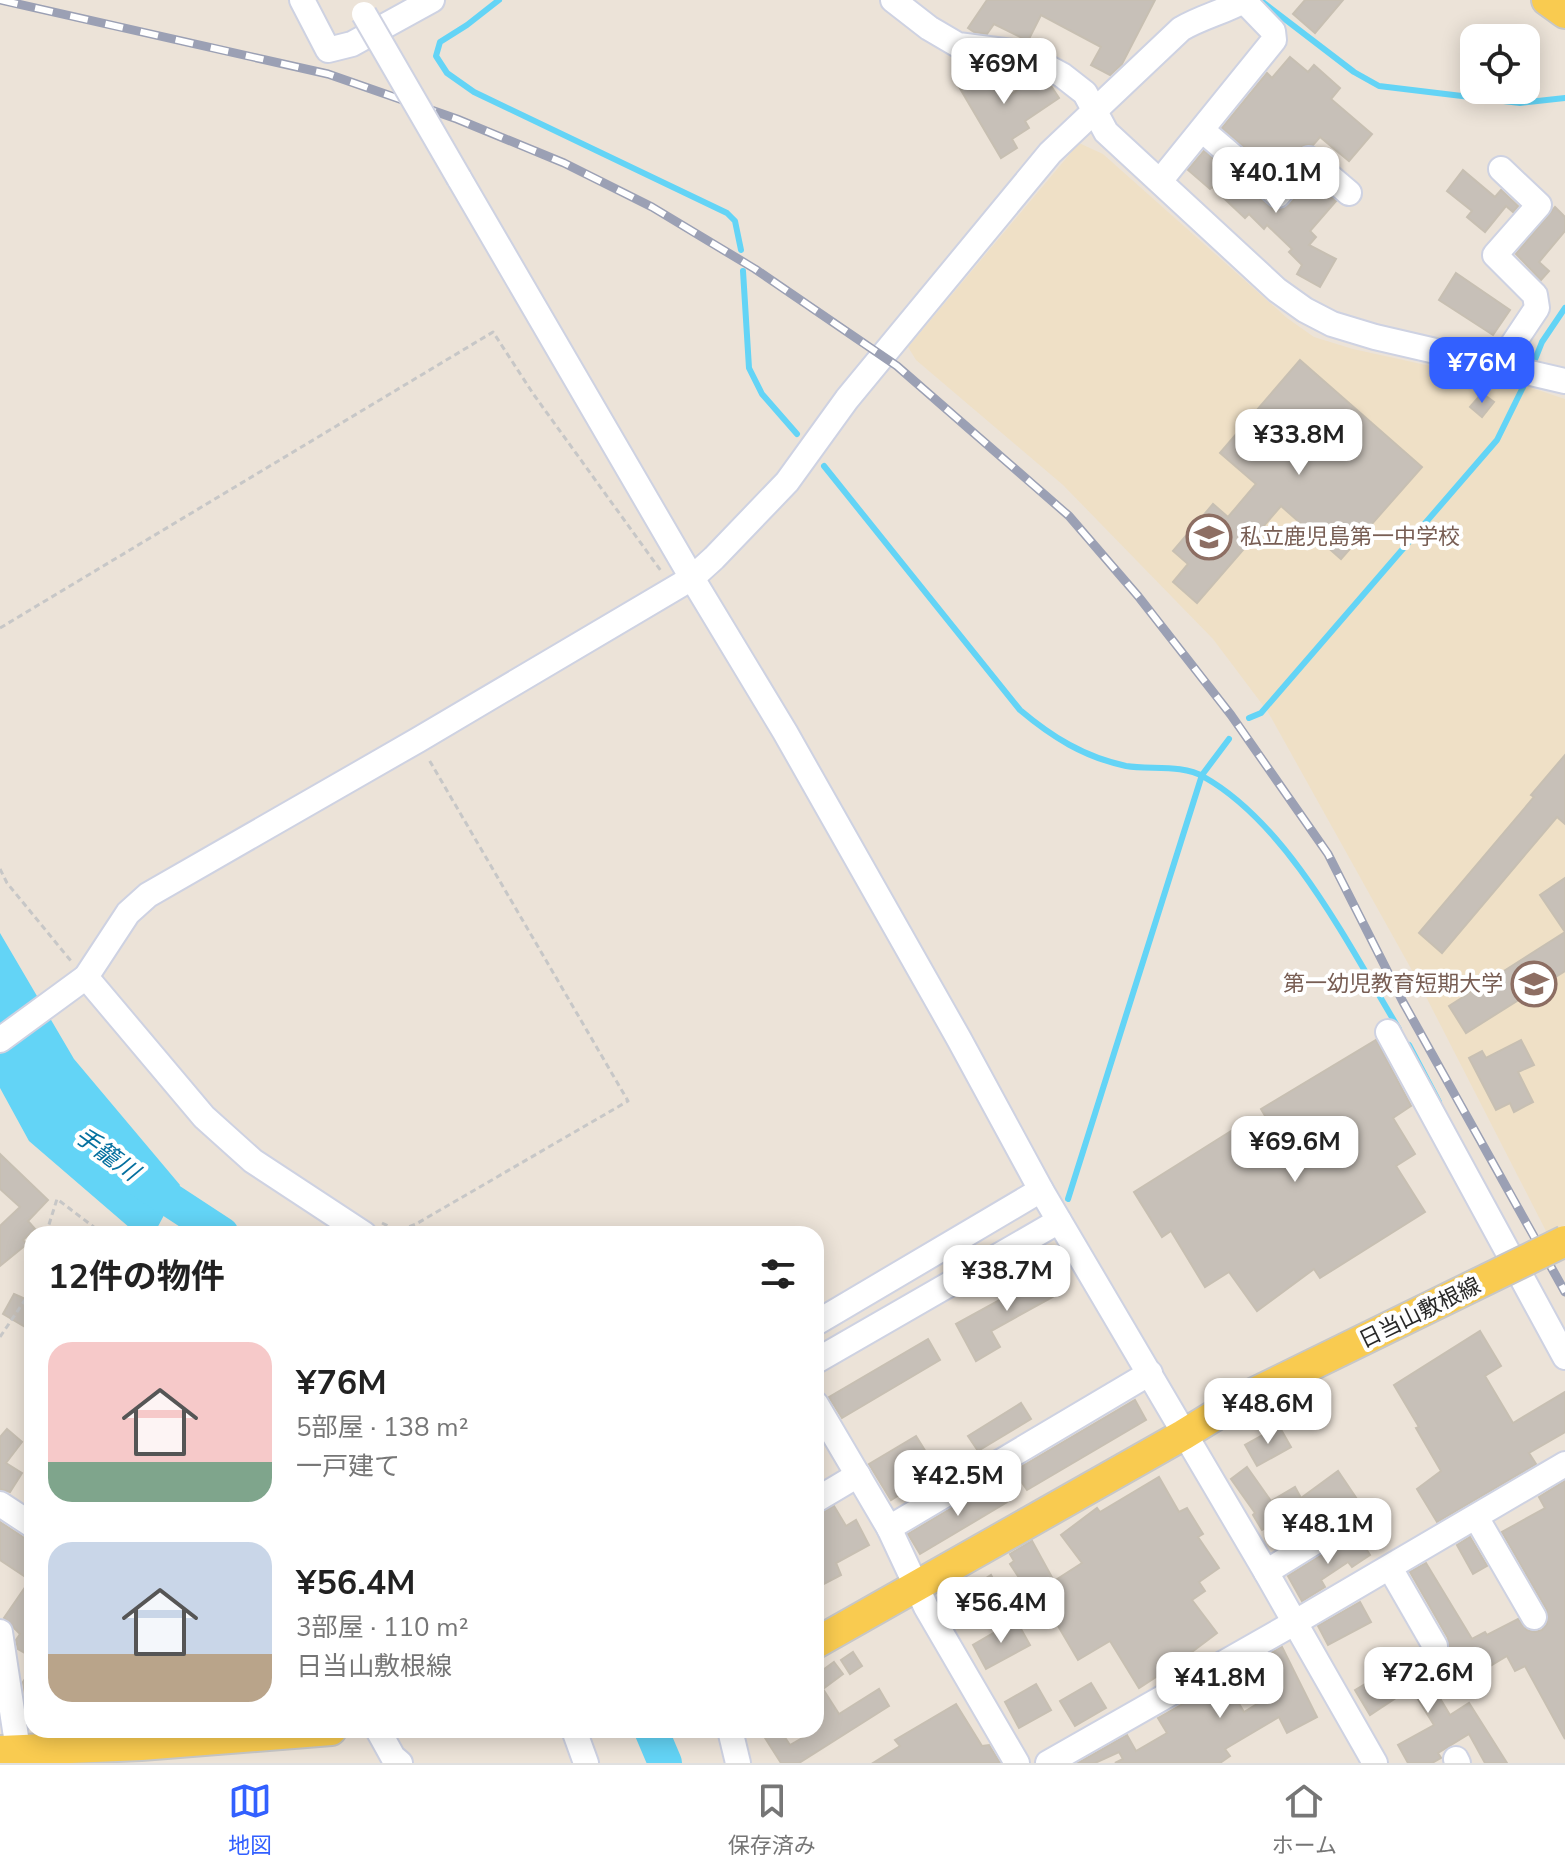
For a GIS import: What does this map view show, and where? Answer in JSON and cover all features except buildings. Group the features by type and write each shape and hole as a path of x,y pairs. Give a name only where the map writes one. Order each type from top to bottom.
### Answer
{"main road":[{"path":"1547,0 1565,13"},
{"name":"日当山敷根線","path":"824,1638 1240,1400 1565,1241"},
{"path":"13,1754 142,1754 268,1738"}],"street":[{"path":"302,0 328,50 352,44 428,1"},
{"path":"893,0 929,28 958,45 1012,52 1045,65 1085,93 1106,132 1277,290 1305,310 1332,324 1375,337 1554,378"},
{"path":"0,1040 82,980 137,903 682,583 714,558 787,482 847,399 1050,153 1181,29 1198,18 1227,10 1244,0 1273,31 1274,40 1160,181"},
{"path":"360,7 459,178 682,583 785,732 1041,1190 1375,1763"},
{"path":"1202,130 1278,195 1309,159 1349,193"},
{"path":"1501,169 1539,205 1495,255 1535,295 1537,308 1508,367"},
{"path":"82,980 204,1117 253,1161 368,1226"},
{"path":"1388,1032 1565,1357"},
{"path":"824,1318 1041,1190"},
{"path":"824,1356 1059,1221"},
{"path":"889,1528 1150,1373"},
{"path":"824,1418 889,1528 926,1607 1017,1763"},
{"path":"1048,1763 1390,1568 1565,1464"},
{"path":"824,1495 858,1475"},
{"path":"0,1504 24,1520"},
{"path":"1476,1517 1534,1617"},
{"path":"1266,1572 1347,1522"},
{"path":"1390,1568 1435,1646"},
{"path":"0,1632 13,1754"},
{"path":"382,1738 400,1763"},
{"path":"577,1738 586,1763"},
{"path":"732,1738 738,1763"}],"path":[{"path":"0,628 493,332 534,395 682,583"},
{"path":"411,1226 628,1101 418,740"},
{"path":"0,869 7,883 82,980"},
{"path":"49,1226 57,1199 92,1226"},
{"path":"0,1337 24,1301"}],"shaded area":[{"path":"1079,143 1103,154 1287,318 1314,337 1353,349 1535,389 1565,399 1565,1225 1548,1235 1419,983 1268,712 1213,639 1063,485 916,360 908,347"}],"water":[{"path":"0,933 74,1059 180,1185 158,1226 128,1226 29,1141 0,1088"}],"waterway":[{"path":"499,0 440,42 436,56 447,73 474,92 727,213 735,221 741,250"},
{"path":"1260,0 1354,72 1379,86 1520,103 1565,98"},
{"path":"743,271 749,368 762,394 797,434"},
{"path":"1532,367 1542,342 1565,308"},
{"path":"1249,718 1261,713 1497,440 1528,377"},
{"path":"824,466 1020,710 1044,729 1096,757 1126,766 1186,770 1204,777 1235,798 1263,825 1315,890 1399,1029"},
{"path":"1068,1199 1202,775 1229,739"},
{"path":"1409,1045 1439,1102"},
{"name":"手籠川","path":"135,1177 210,1226"},
{"name":"手籠川","path":"654,1738 665,1763"}],"railway":[{"path":"0,0 328,74 457,119 564,163 652,207 755,269 897,366 1069,516 1138,596 1231,715 1328,854 1403,1002 1565,1292"}],"place":[{"name":"私立鹿児島第一中学校","path":"1209,537"},
{"name":"第一幼児教育短期大学","path":"1534,984"}]}
